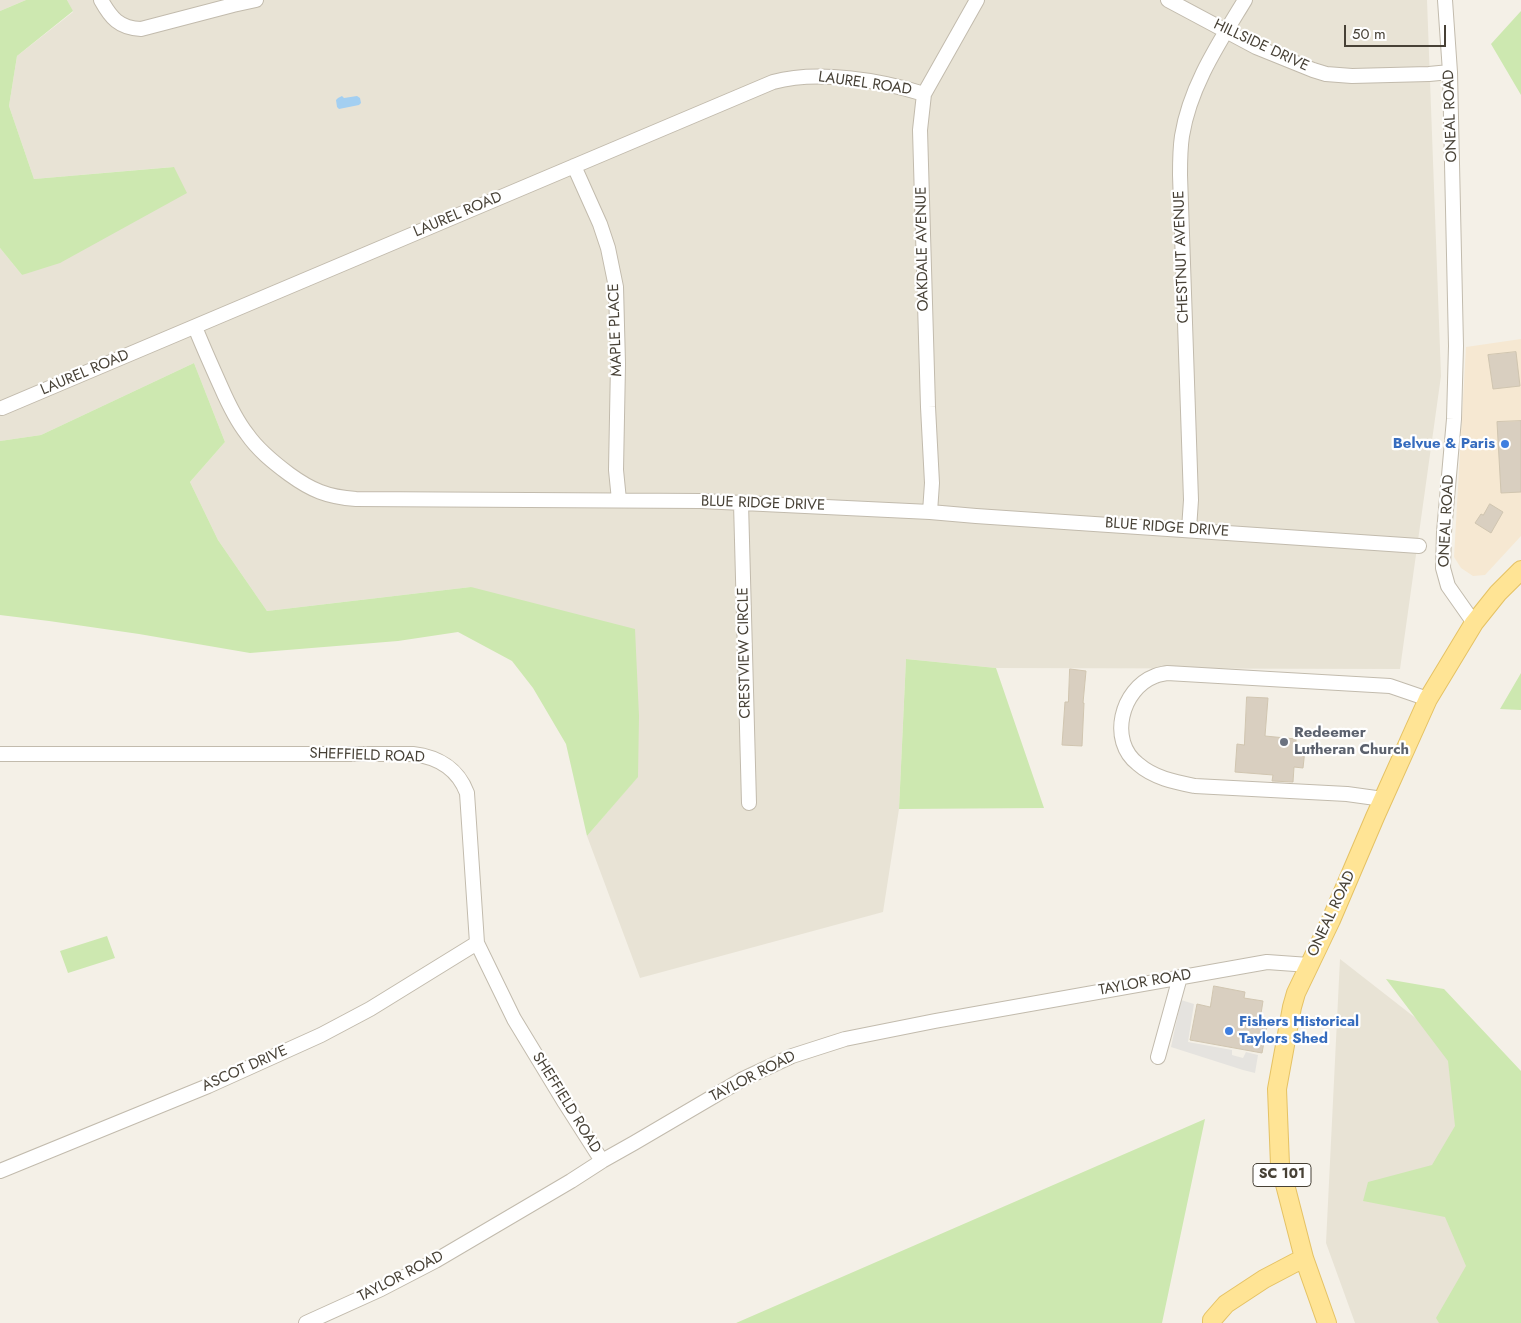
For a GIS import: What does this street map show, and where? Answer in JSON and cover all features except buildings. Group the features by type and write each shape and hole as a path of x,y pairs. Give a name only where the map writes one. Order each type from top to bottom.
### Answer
{"main road":[{"name":"SC 101","path":"1474,623 1498,593 1521,570"},
{"name":"ONEAL ROAD","path":"1309,965 1331,920 1428,699 1474,623"},
{"name":"SC 101","path":"1304,1258 1280,1165 1277,1089 1292,1007 1296,993 1309,965"},
{"path":"1212,1323 1212,1320 1226,1304 1264,1279 1304,1258 1327,1323"}],"street":[{"path":"101,0 108,14 119,24 134,29 141,29 256,0"},
{"name":"OAKDALE AVENUE","path":"930,512 932,483 920,130 924,94 977,0"},
{"name":"HILLSIDE DRIVE","path":"1168,0 1256,47 1326,74 1352,76 1450,72"},
{"name":"CHESTNUT AVENUE","path":"1190,529 1191,500 1180,152 1188,112 1198,84 1207,64 1245,0"},
{"name":"ONEAL ROAD","path":"1445,0 1450,72 1456,346 1454,419 1442,568 1448,586 1474,623"},
{"name":"LAUREL ROAD","path":"2,408 773,82 810,76 844,78 900,86 924,94"},
{"name":"MAPLE PLACE","path":"574,166 608,248 616,287 618,354 616,470 619,500"},
{"name":"BLUE RIDGE DRIVE","path":"195,327 230,406 247,435 261,451 303,484 320,493 339,498 356,500 619,500 741,503 930,512 1419,546"},
{"name":"CRESTVIEW CIRCLE","path":"741,503 749,803"},
{"path":"1383,799 1346,794 1195,786 1175,782 1150,772 1128,754 1122,740 1120,724 1124,709 1133,694 1143,683 1155,676 1167,673 1390,686 1428,699"},
{"name":"SHEFFIELD ROAD","path":"0,754 413,754 435,759 455,772 464,784 467,793 477,943 514,1019 602,1161"},
{"name":"ASCOT DRIVE","path":"0,1171 208,1086 321,1035 370,1009 477,943"},
{"name":"TAYLOR ROAD","path":"306,1323 381,1289 435,1260 743,1079 792,1056 820,1046 846,1038 935,1021 1268,962 1309,965"},
{"path":"1158,1057 1180,977"}],"shaded area":[{"path":"0,0 26,0 0,11"},
{"path":"67,0 1427,0 1441,376 1400,669 996,668 906,659 899,809 883,912 640,978 587,836 638,776 471,587 267,611 218,540 190,482 225,442 194,363 41,435 0,441 0,248 22,275 173,167 34,179 9,106 17,56 73,12"},
{"path":"1521,339 1521,536 1485,575 1473,576 1461,568 1454,557 1466,347"},
{"path":"1340,959 1513,1094 1521,1323 1355,1323 1326,1243"},
{"path":"1181,1000 1194,1004 1188,1042 1232,1050 1232,1055 1243,1058 1246,1052 1258,1055 1255,1073 1171,1047"}],"green space":[{"path":"26,0 67,0 73,11 17,56 9,106 34,179 174,167 187,193 60,263 22,275 0,248 0,11"},
{"path":"1521,11 1521,95 1491,44"},
{"path":"194,363 225,442 190,482 218,540 267,611 471,587 635,629 639,716 638,777 587,836 566,744 533,688 512,661 458,632 398,641 250,653 139,634 0,615 0,441 41,435"},
{"path":"906,659 996,668 1044,808 899,809"},
{"path":"1521,673 1521,710 1500,709"},
{"path":"107,936 115,958 68,973 60,951"},
{"path":"1386,979 1444,989 1521,1071 1521,1323 1439,1323 1436,1318 1466,1266 1445,1217 1363,1201 1368,1182 1432,1165 1455,1126 1448,1061"},
{"path":"1205,1119 1162,1323 736,1323"}],"water":[{"path":"342,96 344,98 357,96 360,98 361,103 339,109 336,100"}],"place":[{"name":"Belvue & Paris","path":"1505,444"},
{"name":"Redeemer Lutheran Church","path":"1284,742"},
{"name":"Fishers Historical Taylors Shed","path":"1229,1031"}]}
